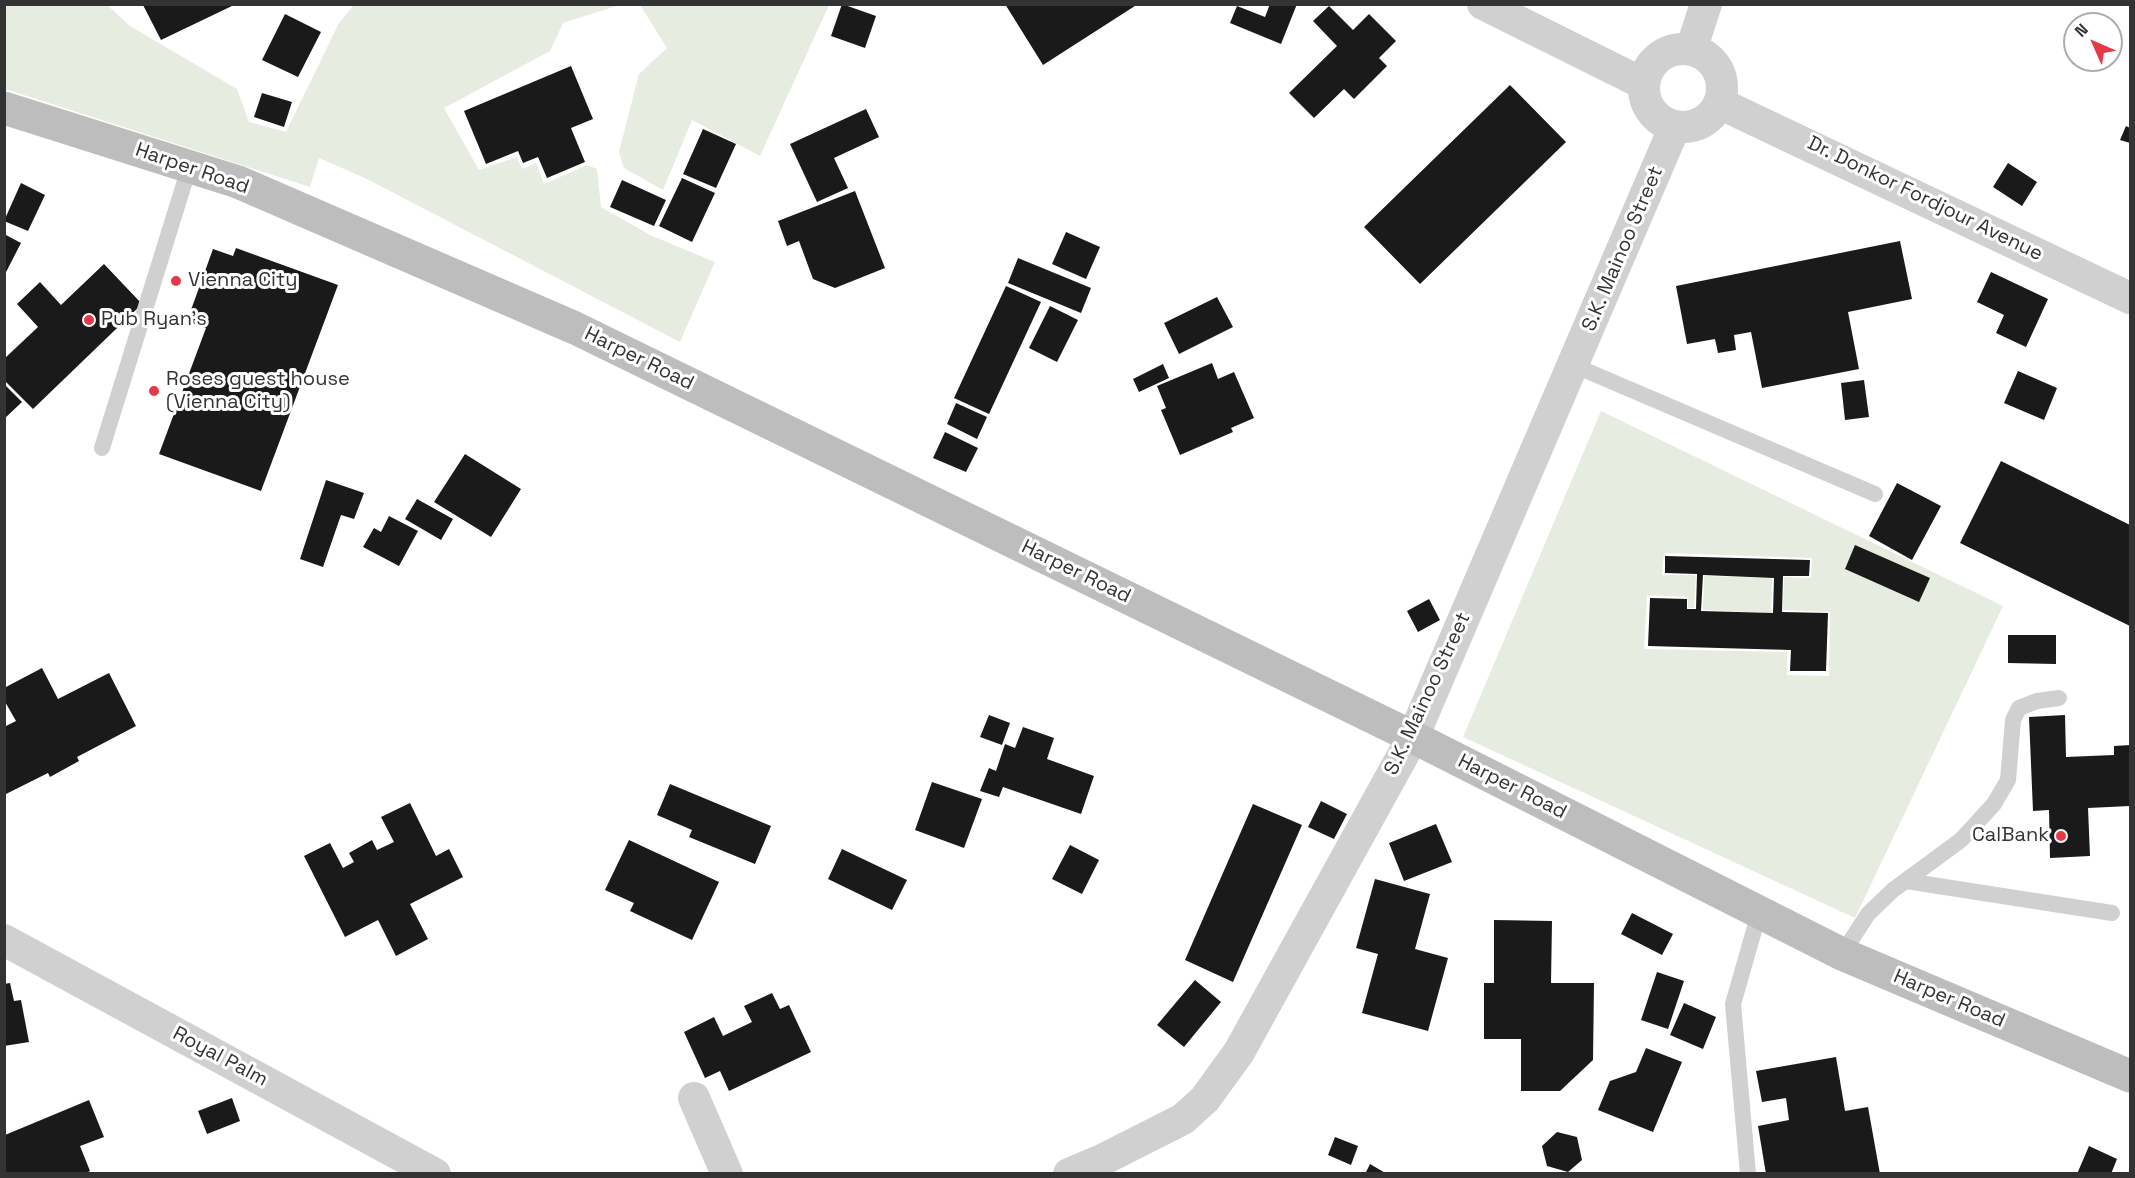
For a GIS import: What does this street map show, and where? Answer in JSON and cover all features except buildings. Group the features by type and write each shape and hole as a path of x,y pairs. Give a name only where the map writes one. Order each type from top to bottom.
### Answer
{"main road":[{"name":"Harper Road","path":"4,108 238,183 575,328 1413,737 1842,954 2130,1076"}],"street":[{"path":"1483,4 1644,84"},
{"path":"1691,50 1706,4"},
{"path":"1672,50 1691,50 1702,53 1713,64 1720,77 1722,92 1719,103 1708,118 1694,126 1675,126 1664,122 1653,112 1646,99 1644,84 1649,70 1659,58 1672,50"},
{"name":"Dr. Donkor Fordjour Avenue","path":"1719,103 2130,298"},
{"name":"S.K. Mainoo Street","path":"1069,1173 1102,1160 1183,1119 1205,1099 1239,1052 1413,737 1675,126"},
{"name":"Royal Palm","path":"4,940 435,1173"},
{"path":"694,1098 727,1173"}],"lane":[{"path":"102,448 189,168"},
{"path":"1573,365 1875,494"},
{"path":"1842,954 1868,914 1906,881 1961,840 1994,804 2008,780 2013,720 2019,708 2037,701 2059,698"},
{"path":"1906,881 2112,913"},
{"path":"1748,1173 1733,1004 1760,913"}],"shaded area":[{"path":"5,4 107,5 130,26 237,89 249,122 286,132 339,23 354,5 619,5 563,23 550,51 444,108 479,170 517,157 522,169 536,163 544,184 587,165 597,169 601,207 650,235 715,262 680,342 367,179 319,158 310,187 5,89"},
{"path":"640,5 829,5 760,156 692,120 663,190 624,168 619,152 639,74 667,48"},
{"path":"1601,411 2003,606 1855,918 1463,737","holes":["1664,553 1812,558 1811,578 1784,577 1783,610 1830,612 1829,676 1787,675 1787,652 1644,649 1647,595 1688,597 1688,608 1694,608 1696,575 1662,575"]},
{"path":"1704,576 1772,578 1771,613 1703,610"}],"place":[{"name":"Vienna City","path":"176,281"},
{"name":"Pub Ryan's","path":"89,320"},
{"name":"Roses guest house (Vienna City)","path":"154,391"},
{"name":"CalBank","path":"2061,836"}]}
